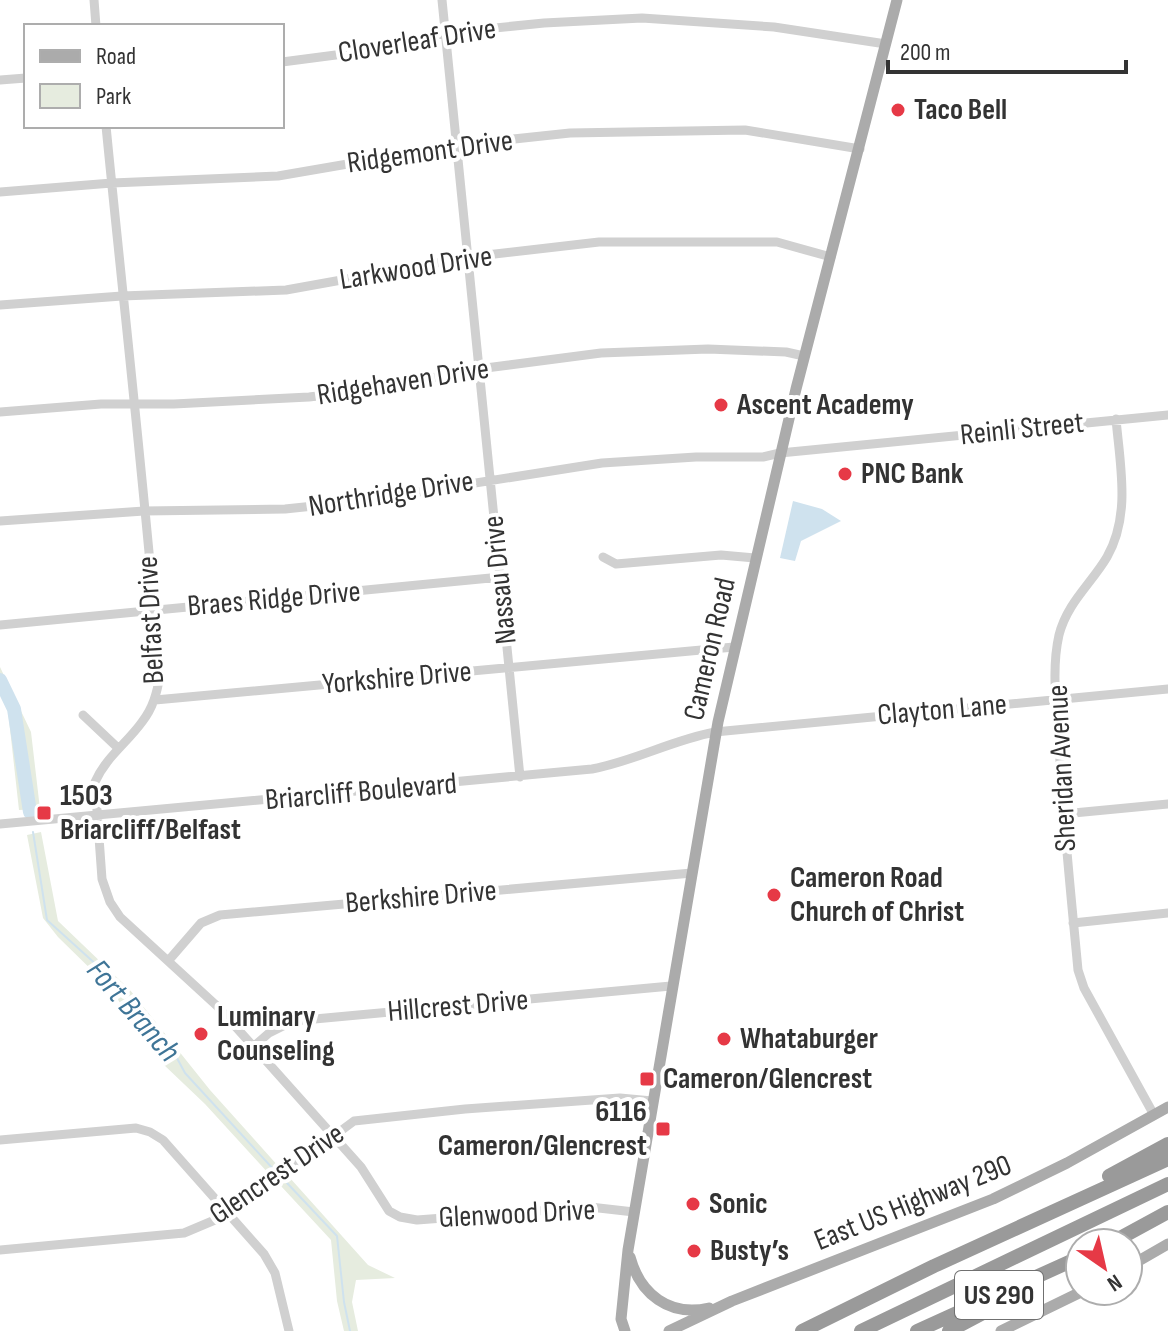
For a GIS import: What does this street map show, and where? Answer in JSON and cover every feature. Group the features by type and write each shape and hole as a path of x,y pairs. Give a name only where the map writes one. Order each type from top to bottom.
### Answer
{"highway":[{"name":"US 290","path":"802,1331 1014,1229 1168,1144"},
{"path":"1014,1229 1168,1159"},
{"path":"861,1331 1168,1184"},
{"path":"1141,1227 1168,1212"},
{"name":"US 290","path":"917,1331 1064,1265"},
{"path":"949,1331 1064,1267"}],"main road":[{"name":"Cameron Road","path":"625,1331 621,1319 628,1250 715,732 804,356 897,0"},
{"name":"East US Highway 290","path":"669,1331 725,1304 973,1208 1044,1175 1168,1107"},
{"path":"1144,1258 1168,1244"},
{"path":"628,1250 642,1286 662,1303 685,1310 725,1304"},
{"path":"1001,1331 1064,1300"},
{"name":"Cameron Road","path":"613,1331 621,1319"}],"street":[{"path":"94,0 96,24"},
{"name":"Nassau Drive","path":"442,0 520,777"},
{"name":"Cloverleaf Drive","path":"284,62 351,53 445,33 544,23 642,18 774,27 886,44"},
{"path":"0,80 24,78"},
{"name":"Belfast Drive","path":"106,128 136,403 160,675 155,700 142,723 101,769 95,782 102,879 110,902 128,927 169,960 217,1006 361,1167 384,1204 400,1217"},
{"name":"Ridgemont Drive","path":"0,192 112,183 278,176 458,145 570,133 745,130 860,149"},
{"name":"Larkwood Drive","path":"0,305 122,296 286,290 469,257 599,242 777,242 831,257"},
{"name":"Ridgehaven Drive","path":"0,412 309,397 369,390 478,369 601,353 708,349 786,352 804,356"},
{"name":"Reinli Street","path":"780,453 1168,415"},
{"name":"Sheridan Avenue","path":"1116,419 1122,488 1120,526 1106,558 1068,611 1059,634 1056,700 1063,814 1081,981 1154,1115"},
{"name":"Northridge Drive","path":"0,521 144,511 285,509 362,501 602,463 696,457 763,457 780,453"},
{"path":"603,557 616,564 721,555 755,558"},
{"name":"Braes Ridge Drive","path":"0,625 501,577"},
{"name":"Yorkshire Drive","path":"155,700 734,647"},
{"name":"Clayton Lane","path":"715,732 1168,689"},
{"path":"83,715 118,748"},
{"name":"Briarcliff Boulevard","path":"0,824 520,777 615,765 686,737 715,732"},
{"path":"1063,814 1168,804"},
{"name":"Berkshire Drive","path":"169,960 201,923 220,915 692,873"},
{"path":"1073,923 1168,913"},
{"name":"Hillcrest Drive","path":"252,1048 269,1033 293,1021 671,986"},
{"name":"Glencrest Drive","path":"0,1250 184,1233 229,1214 354,1121 620,1098 652,1101"},
{"path":"0,1140 136,1128 163,1140 264,1254 275,1273 289,1330 278,1331"},
{"name":"Glenwood Drive","path":"400,1217 417,1220 590,1207 634,1212"}],"green space":[{"path":"0,667 31,732 40,809 19,810 8,711 0,694"},
{"path":"41,832 58,921 130,990 210,1090 279,1167 269,1174 205,1104 163,1064 108,986 43,918 27,835"},
{"path":"290,1178 368,1265 395,1278 356,1280 352,1302 358,1331 344,1331 337,1301 331,1240 280,1185"}],"water":[{"path":"793,501 822,509 841,521 801,541 795,561 780,558"}],"waterway":[{"name":"Fort Branch","path":"0,680 14,709 30,812"},
{"name":"Fort Branch","path":"33,832 47,920 120,986 171,1047 185,1073 275,1171"},
{"name":"Fort Branch","path":"287,1183 337,1236 350,1331"}],"place":[{"name":"Taco Bell","path":"898,110"},
{"name":"Ascent Academy","path":"721,405"},
{"name":"PNC Bank","path":"845,474"},
{"name":"1503 Briarcliff/Belfast","path":"44,813"},
{"name":"Cameron Road Church of Christ","path":"774,895"},
{"name":"Luminary Counseling","path":"201,1034"},
{"name":"Whataburger","path":"724,1039"},
{"name":"Cameron/Glencrest","path":"647,1079"},
{"name":"6116 Cameron/Glencrest","path":"663,1129"},
{"name":"Sonic","path":"693,1204"},
{"name":"Busty’s","path":"694,1251"}]}
